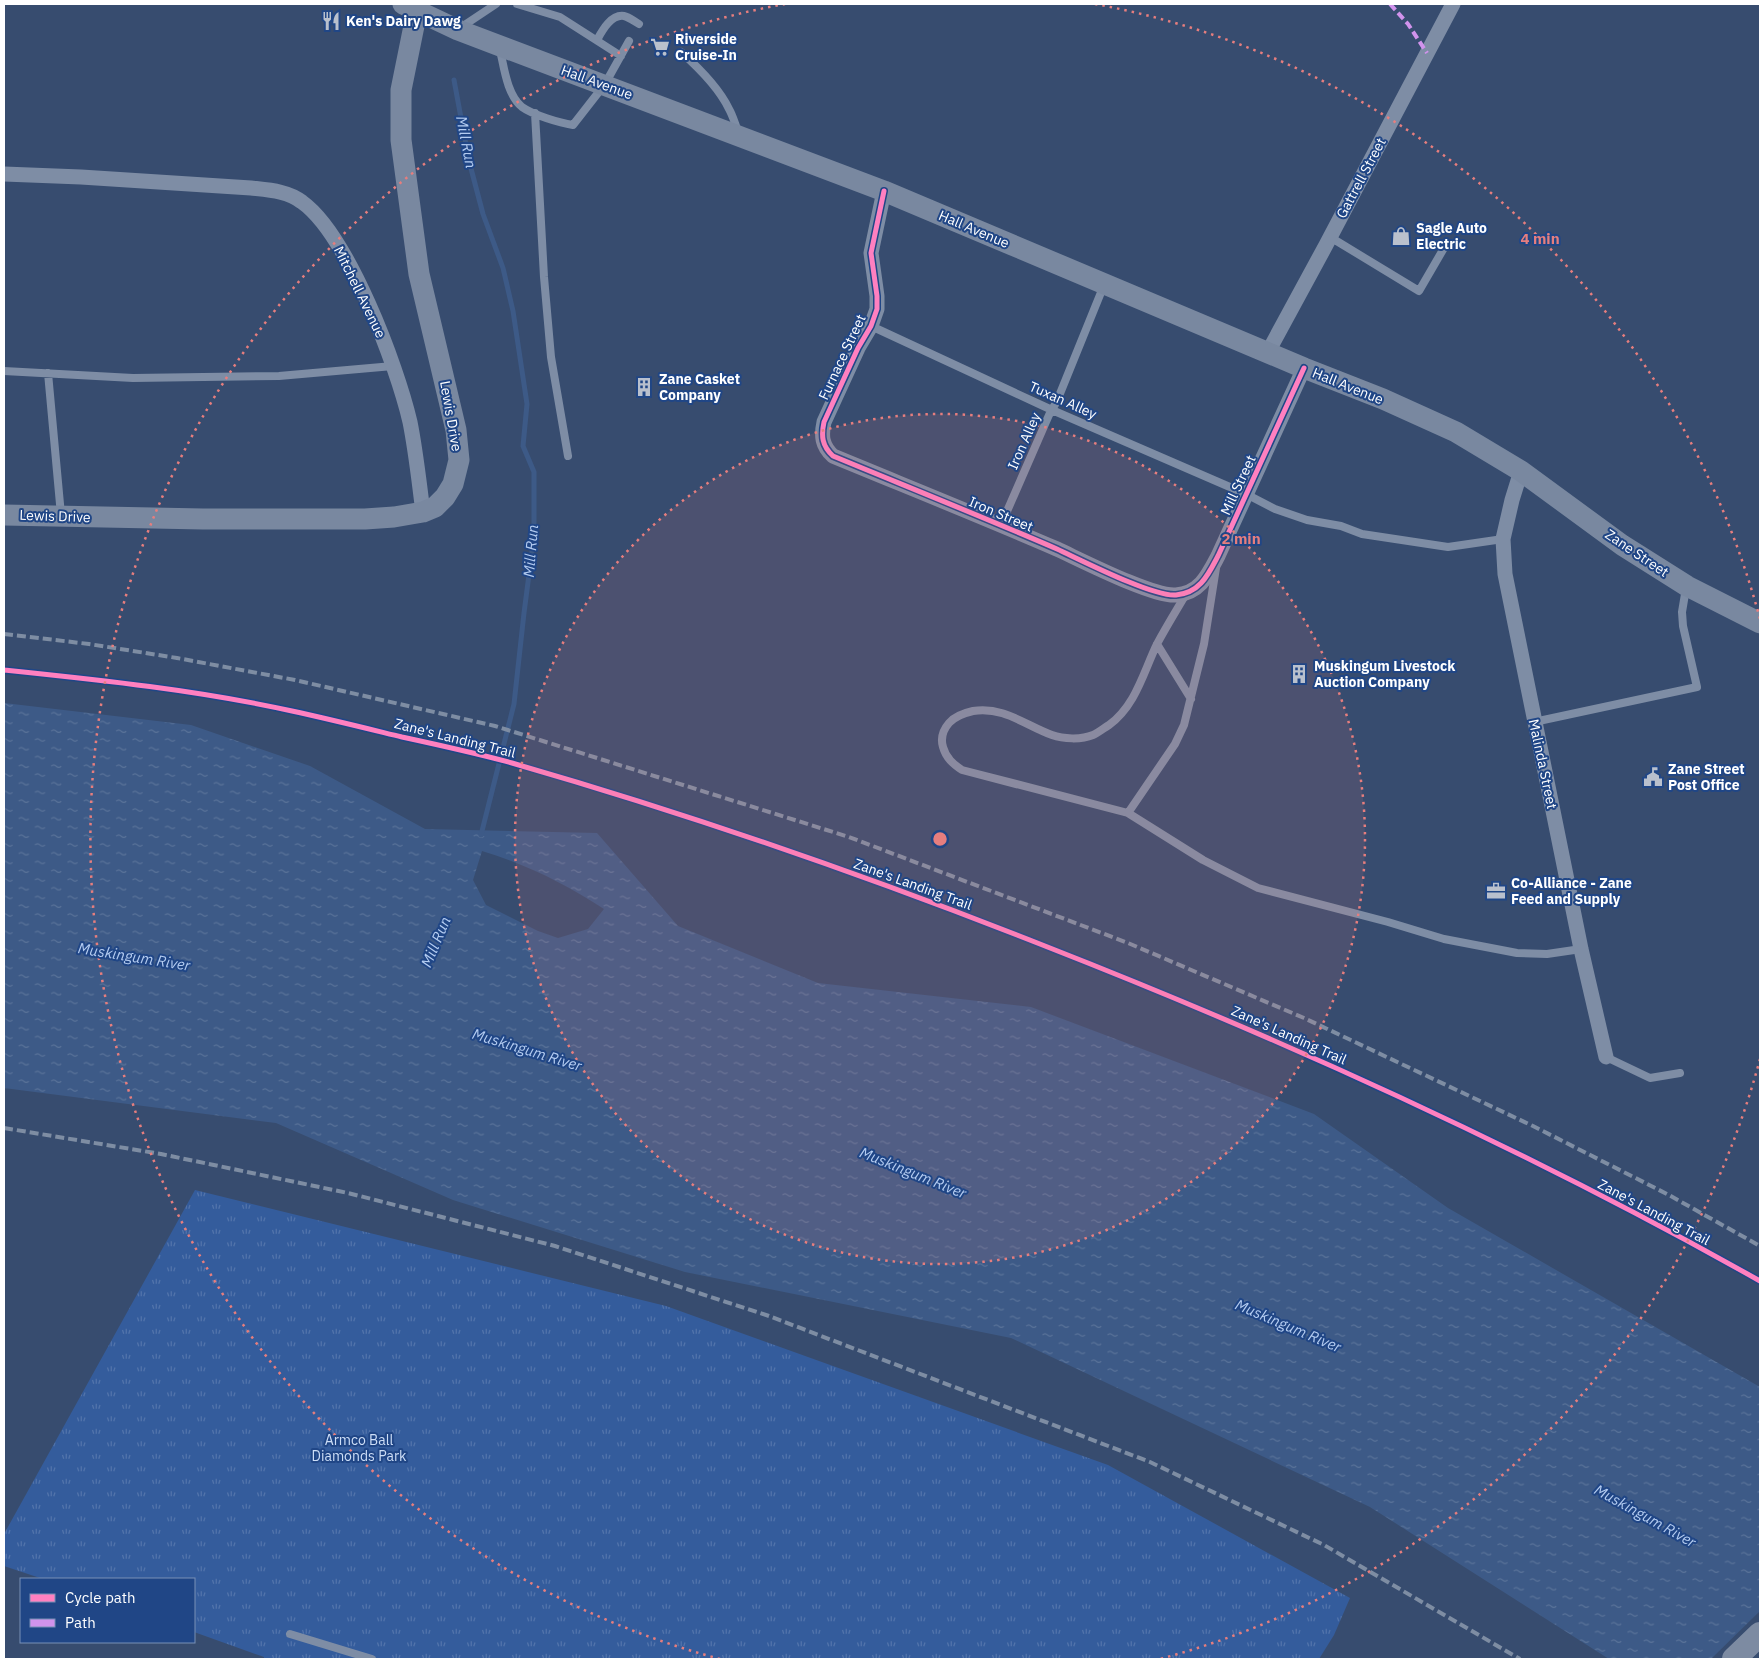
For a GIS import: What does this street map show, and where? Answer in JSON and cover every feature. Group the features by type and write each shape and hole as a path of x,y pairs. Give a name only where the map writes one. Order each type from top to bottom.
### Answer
{"main road":[{"name":"Hall Avenue","path":"410,7 458,30 884,191 1456,432 1521,471"},
{"name":"Lewis Drive","path":"4,514 61,517 203,519 365,519 423,512 435,507 445,497 453,484 458,460 456,430 419,274 402,140 401,90 410,7"},
{"name":"Zane Street","path":"1521,471 1622,545 1687,586 1760,623"},
{"path":"1734,1659 1760,1634"}],"street":[{"name":"Gattrell Street","path":"1268,352 1452,4"},
{"name":"Mitchell Avenue","path":"4,174 252,188 273,190 301,201 325,225 352,270 383,337 403,396 412,436 423,512"},
{"name":"Furnace Street","path":"823,443 824,422 858,348 871,326 877,309 871,253 884,191"},
{"name":"Mill Street","path":"1181,594 1199,586 1208,576 1304,368"},
{"name":"Iron Street","path":"823,443 833,456 1131,582 1162,594 1181,594"},
{"name":"Malinda Street","path":"1521,471 1503,539 1510,602 1581,950 1606,1057"}],"lane":[{"path":"458,30 496,4"},
{"path":"517,4 560,17 621,56"},
{"path":"597,40 602,29 613,18 624,16 639,24"},
{"path":"499,45 506,77 512,93 522,107 554,122 573,125 605,84 629,41"},
{"path":"681,52 695,65 729,108 740,135"},
{"path":"535,113 544,277 551,357 568,456"},
{"path":"1330,237 1419,291 1444,248"},
{"name":"Iron Alley","path":"1001,526 1057,401 1105,284"},
{"name":"Tuxan Alley","path":"871,326 1052,410 1246,494 1276,509 1307,520 1342,526 1362,534 1448,547 1503,539"},
{"path":"4,371 133,378 279,376 393,366"},
{"path":"48,372 61,517"},
{"path":"1128,813 1175,744 1184,725 1204,644 1218,556"},
{"path":"1534,722 1697,687 1683,626 1682,612 1687,586"},
{"path":"1181,594 1137,690 1119,717 1093,735 1080,738 1052,735 996,711 979,710 964,713 952,720 944,729 941,739 951,763 962,770 1128,813 1203,860 1258,888 1444,939 1517,953 1547,954 1581,950"},
{"path":"1157,644 1191,699"},
{"path":"1606,1057 1650,1078 1680,1073"},
{"path":"290,1634 372,1659"}],"green space":[{"name":"Armco Ball Diamonds Park","path":"195,1190 666,1306 1108,1465 1350,1598 1334,1635 1319,1659 264,1659 264,1657 195,1632 195,1578 40,1578 4,1566 4,1534"}],"water":[{"name":"Muskingum River","path":"4,703 191,725 310,766 425,829 597,833 678,926 818,983 1031,1007 1314,1114 1448,1208 1760,1387 1760,1659 1609,1659 1370,1507 1011,1338 685,1272 453,1200 276,1123 4,1088","holes":["482,851 514,862 545,876 575,891 604,909 588,929 558,938 538,931 486,905 473,880"]}],"pier":[{"path":"1760,1611 1760,1659 1711,1659"}],"waterway":[{"name":"Mill Run","path":"454,80 469,161 483,214 503,268 513,311 527,404 523,446 534,472 534,536 514,704 481,835"}],"railway":[{"path":"4,634 89,644 295,680 495,726 849,837 1128,943 1304,1018 1533,1126 1667,1194 1760,1246"},
{"path":"4,1128 161,1154 348,1193 555,1246 769,1316 1150,1462 1324,1545 1520,1659"}],"marked path":[{"path":"1390,4 1408,24 1427,53"}],"cycle path":[{"path":"884,191 871,253 877,309 871,326 858,348 824,422 823,436 825,445 833,456 1029,537 1117,577 1151,590 1176,595 1191,591 1202,582 1218,556 1304,368"},
{"name":"Zane's Landing Trail","path":"4,670 184,691 320,717 512,763 647,804 781,848 1045,946 1319,1060 1498,1144 1586,1188 1760,1281"}],"place":[{"name":"Ken's Dairy Dawg","path":"331,21"},
{"name":"Riverside Cruise-In","path":"660,47"},
{"name":"Sagle Auto Electric","path":"1401,236"},
{"name":"Zane Casket Company","path":"644,387"},
{"name":"Muskingum Livestock Auction Company","path":"1299,674"},
{"name":"Zane Street Post Office","path":"1653,777"},
{"name":"Co-Alliance - Zane Feed and Supply","path":"1496,891"}]}
